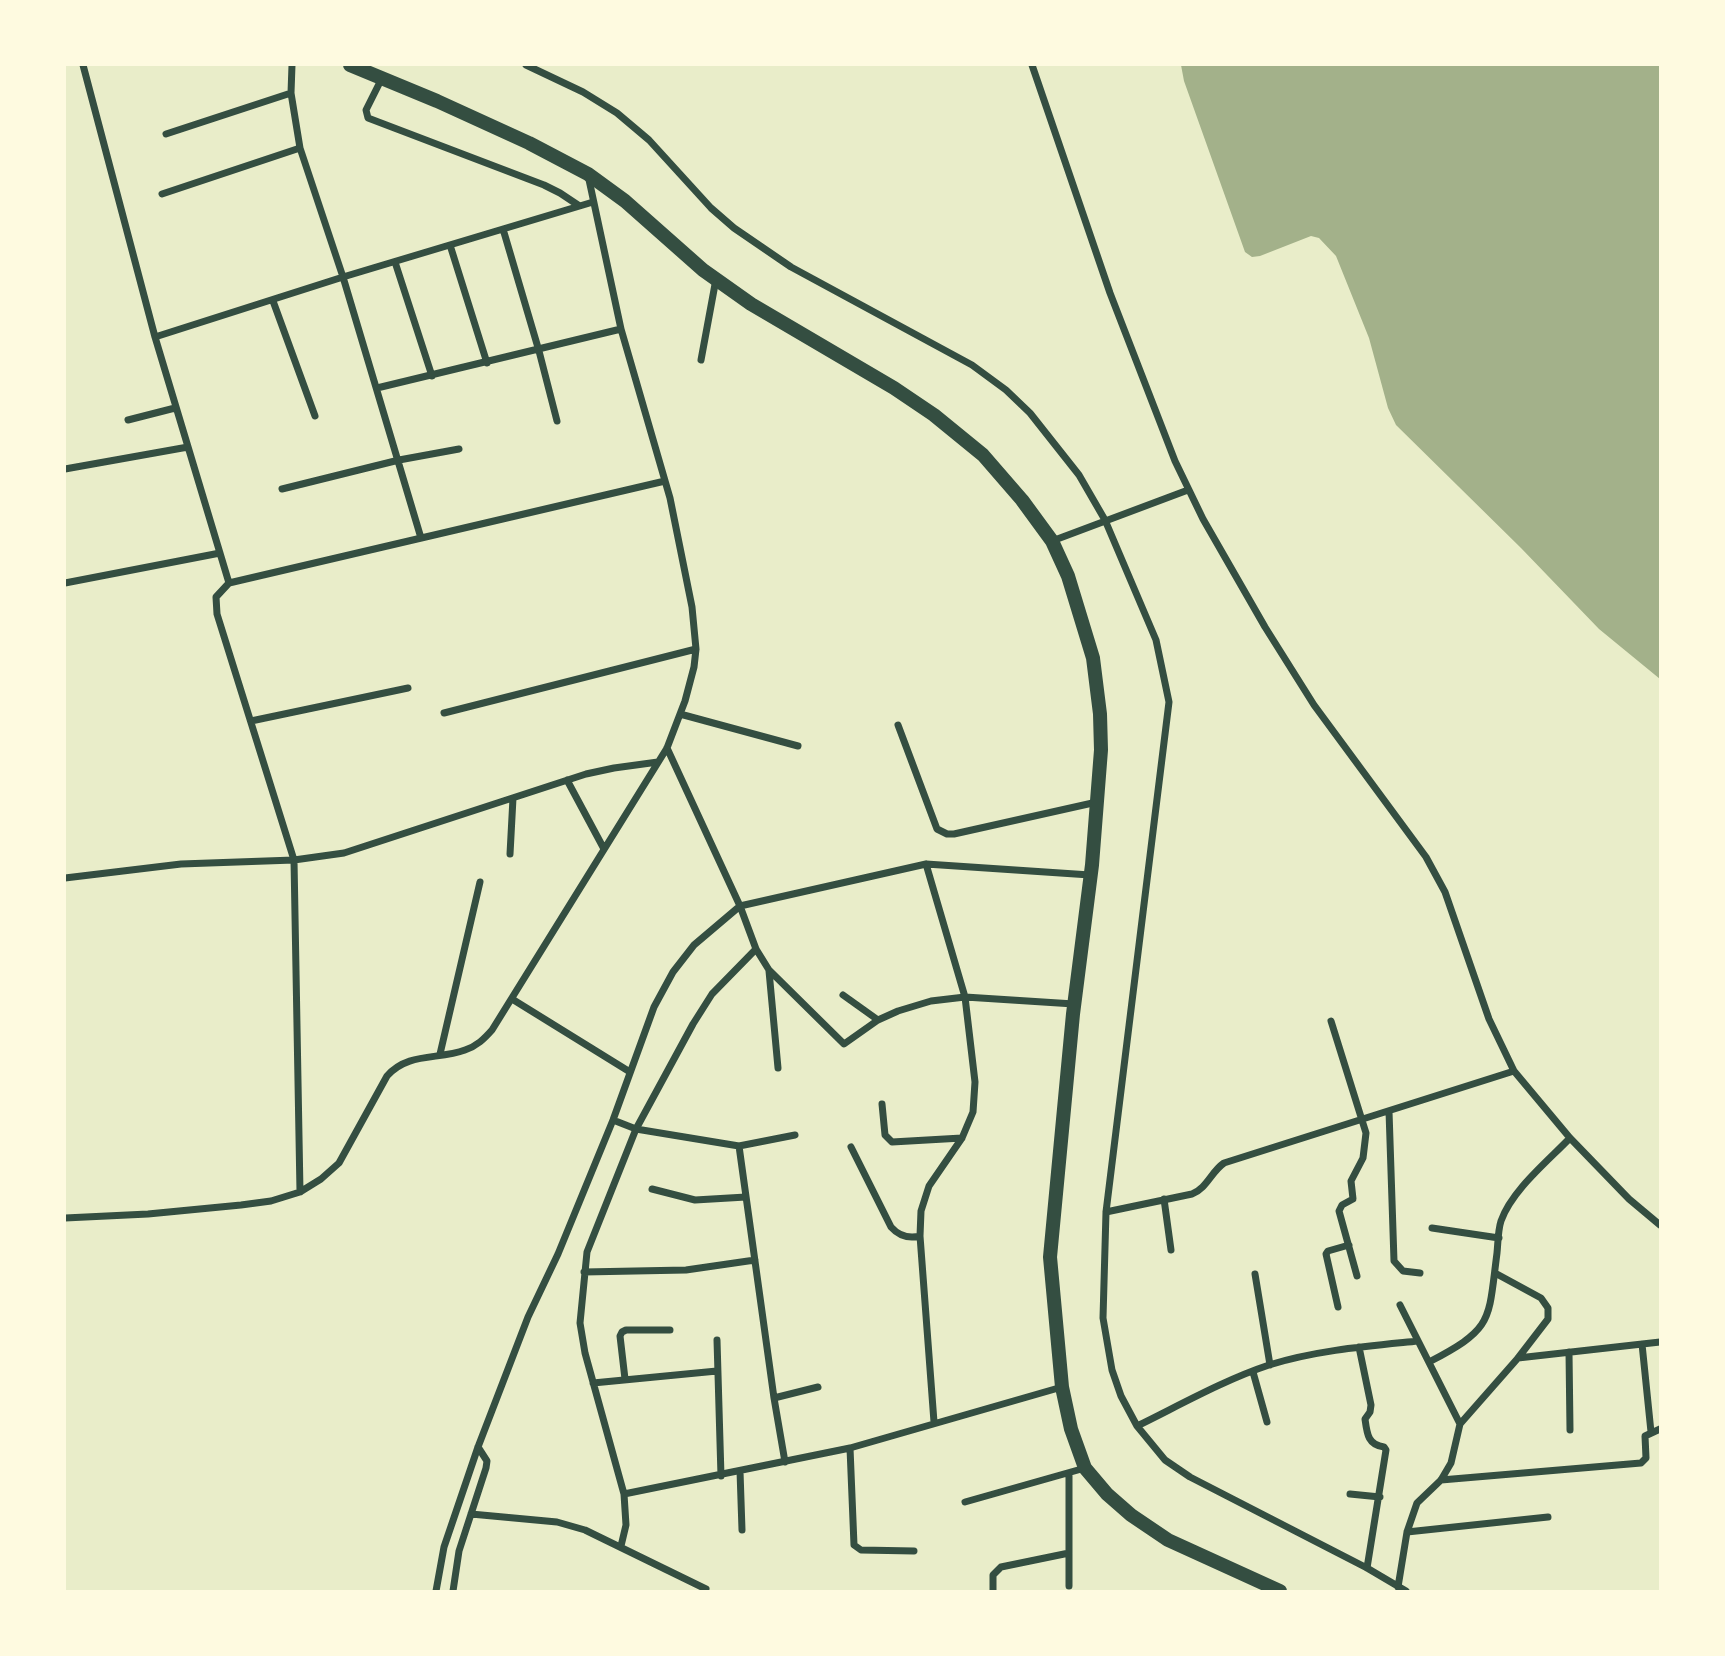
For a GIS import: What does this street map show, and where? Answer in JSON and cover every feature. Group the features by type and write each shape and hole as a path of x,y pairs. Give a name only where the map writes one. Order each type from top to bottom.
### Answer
{"main road":[{"path":"350,65 437,101 588,174 625,201 681,252 751,304 894,388 934,415 982,455 1022,499 1052,541 1068,576 1093,658 1100,714 1101,750 1098,802 1074,1004 1050,1257 1062,1387 1071,1429 1085,1468 1107,1494 1131,1515 1168,1540 1280,1591"}],"street":[{"path":"83,65 175,408 229,583"},
{"path":"292,65 291,93 300,148 343,277 421,538"},
{"path":"526,65 583,92 617,113 649,139 711,208 734,228 791,267 972,365 1006,390 1030,413 1079,475 1105,520 1156,640 1169,702 1106,1212 1103,1318 1112,1370 1121,1396 1137,1426 1165,1460 1190,1477 1367,1568 1406,1591"},
{"path":"1032,65 1110,293 1188,490 1265,627 1314,705 1426,857 1445,892 1489,1019 1514,1071 1570,1138 1629,1199 1660,1225"},
{"path":"382,78 366,110 368,118 544,185 578,205"},
{"path":"166,134 291,93"},
{"path":"162,194 300,148"},
{"path":"65,1218 149,1214 271,1201 300,1192 321,1179 339,1164 393,1069 415,1059 467,1050 481,1042 492,1030 667,748 691,679 696,649 684,564 665,481 621,329 588,174"},
{"path":"155,337 593,202"},
{"path":"503,229 557,421"},
{"path":"450,245 487,363"},
{"path":"395,262 432,376"},
{"path":"701,360 716,279"},
{"path":"273,301 315,416"},
{"path":"377,388 539,351 621,329"},
{"path":"128,420 175,408"},
{"path":"65,469 188,447"},
{"path":"282,489 399,460 459,449"},
{"path":"300,1192 294,860 217,614 216,597 229,583 665,481"},
{"path":"1052,541 1188,490"},
{"path":"65,583 219,553"},
{"path":"444,713 696,649"},
{"path":"251,722 408,688"},
{"path":"680,714 798,746"},
{"path":"898,725 937,829 942,832 954,834 1098,802"},
{"path":"667,748 740,906 756,949 769,970 846,1045 878,1020 914,1005 948,998 1074,1004"},
{"path":"65,878 181,864 294,860 344,853 567,780 614,768 658,762"},
{"path":"567,780 604,849"},
{"path":"510,854 513,798"},
{"path":"926,864 965,997 975,1082 973,1112 962,1138 929,1186 921,1211 920,1236 934,1422"},
{"path":"436,1591 444,1547 478,1447 528,1317 564,1242 613,1120 654,1007 673,972 694,944 740,906 926,864 1090,876"},
{"path":"440,1055 480,882"},
{"path":"621,1546 626,1525 624,1494 593,1383 580,1323 587,1252 636,1129 699,1014 712,995 756,949"},
{"path":"769,970 778,1068"},
{"path":"842,995 878,1020"},
{"path":"512,999 630,1073"},
{"path":"1331,1021 1366,1133 1366,1146 1351,1181 1353,1199 1339,1209 1357,1276"},
{"path":"1106,1212 1198,1191 1224,1163 1514,1071"},
{"path":"882,1104 885,1135 891,1142 962,1138"},
{"path":"1389,1111 1394,1261 1403,1271 1420,1273"},
{"path":"613,1120 636,1129 739,1146 795,1135"},
{"path":"1429,1363 1463,1344 1477,1333 1487,1318 1501,1222 1513,1198 1570,1138"},
{"path":"739,1146 785,1462"},
{"path":"851,1147 891,1227 895,1232 907,1237 920,1236"},
{"path":"652,1189 695,1200 746,1197"},
{"path":"1164,1199 1171,1250"},
{"path":"1432,1228 1499,1238"},
{"path":"1338,1307 1326,1254 1349,1245"},
{"path":"584,1272 686,1270 755,1260"},
{"path":"1398,1587 1408,1532 1417,1503 1441,1480 1451,1463 1460,1424 1548,1319 1548,1308 1541,1298 1495,1273"},
{"path":"1255,1274 1270,1365"},
{"path":"1400,1305 1460,1424"},
{"path":"625,1379 620,1336 622,1332 670,1330"},
{"path":"717,1340 721,1476"},
{"path":"1137,1426 1270,1365 1359,1347 1418,1341"},
{"path":"1518,1358 1660,1342"},
{"path":"1642,1344 1651,1432"},
{"path":"1359,1347 1371,1405 1365,1419 1369,1439 1374,1445 1387,1450 1367,1568"},
{"path":"1569,1352 1570,1430"},
{"path":"593,1383 717,1371"},
{"path":"1253,1372 1267,1422"},
{"path":"774,1398 818,1387"},
{"path":"624,1494 850,1448 1062,1387"},
{"path":"1441,1480 1641,1462 1646,1458 1644,1438 1660,1429"},
{"path":"453,1591 459,1551 486,1468 486,1461 478,1447"},
{"path":"850,1448 854,1545 861,1550 914,1551"},
{"path":"965,1502 1085,1468"},
{"path":"740,1471 742,1530"},
{"path":"1069,1474 1069,1586"},
{"path":"1350,1494 1380,1497"},
{"path":"471,1514 557,1522 585,1530 706,1589"},
{"path":"1408,1532 1548,1517"},
{"path":"444,1547 459,1551"},
{"path":"993,1591 993,1575 1001,1567 1069,1553"}],"shaded area":[{"path":"1181,65 1660,65 1660,679 1599,629 1396,425 1388,408 1369,338 1336,256 1319,238 1311,236 1260,256 1252,257 1245,252 1184,81"}]}
